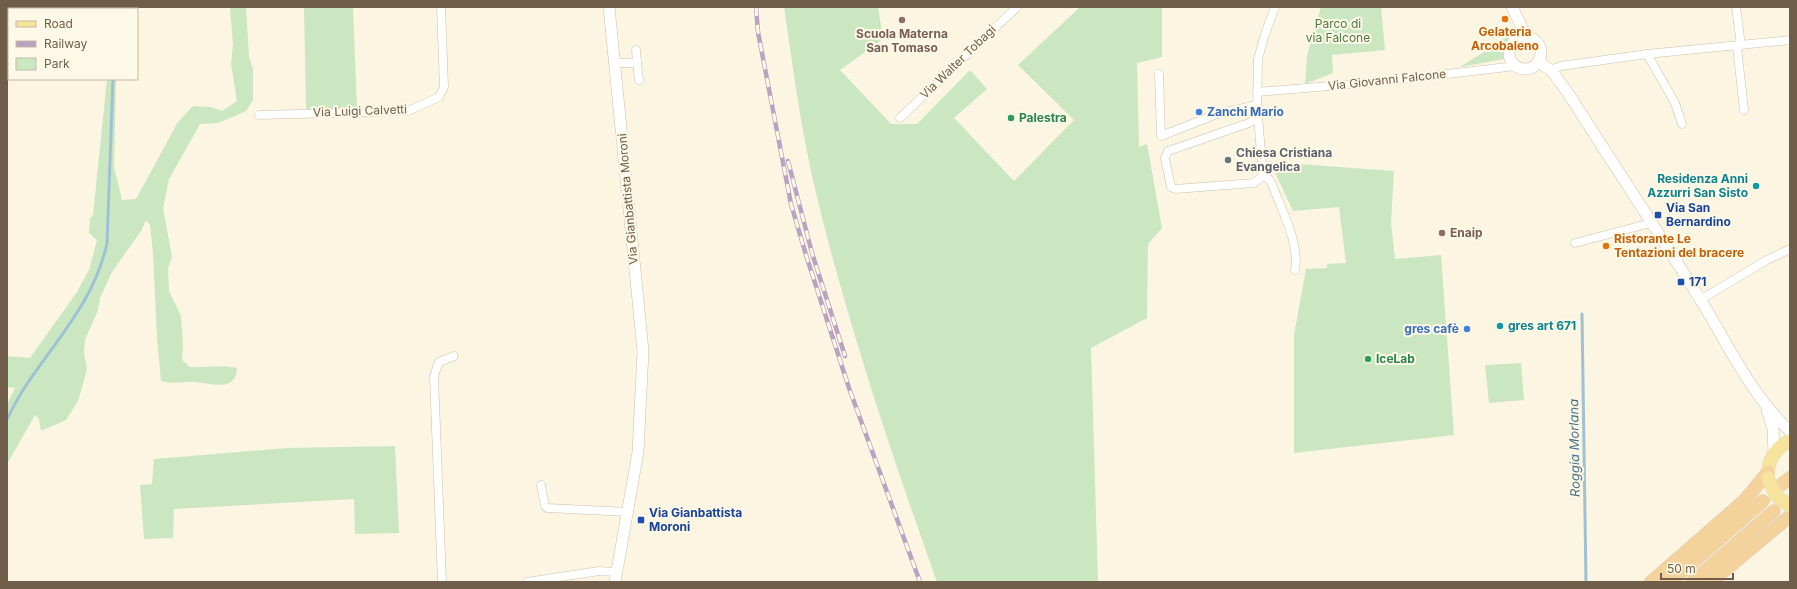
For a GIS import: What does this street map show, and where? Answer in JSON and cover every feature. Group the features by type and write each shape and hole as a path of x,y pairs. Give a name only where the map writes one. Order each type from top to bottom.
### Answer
{"highway":[{"path":"1651,582 1745,500 1768,475"},
{"path":"1670,582 1763,501"},
{"path":"1692,582 1774,511"},
{"path":"1711,582 1790,516"}],"main road":[{"name":"Via Gianbattista Moroni","path":"610,7 643,351 638,452 624,511 616,577"},
{"path":"1512,7 1527,38"},
{"path":"1527,38 1535,41 1539,47 1541,55 1538,62 1528,68 1516,66 1510,58 1510,48 1517,40 1527,38"},
{"path":"1538,62 1551,70 1568,92 1700,300 1739,366 1765,406 1790,431"},
{"path":"1765,406 1773,429 1774,453 1768,475 1776,496 1790,506"},
{"path":"1774,453 1782,445 1790,441"}],"street":[{"name":"Via Luigi Calvetti","path":"259,115 408,111 439,97 444,88 441,7"},
{"name":"Via Walter Tobagi","path":"900,118 1017,7"},
{"path":"1263,176 1257,105 1258,59 1275,7"},
{"path":"1736,7 1744,110"},
{"path":"1551,70 1561,66 1648,54 1790,40"},
{"path":"636,50 639,80"},
{"path":"1648,54 1675,103 1682,124"},
{"path":"615,63 637,63"},
{"name":"Via Giovanni Falcone","path":"1258,92 1378,82 1516,66"},
{"path":"1159,74 1161,136 1216,114 1257,105"},
{"path":"1258,117 1249,123 1171,150 1166,154 1165,158 1172,189 1254,183 1263,176"},
{"path":"1263,176 1269,179 1272,184 1294,245 1297,256 1295,270"},
{"path":"1575,243 1651,223"},
{"path":"1700,300 1738,277 1790,249"},
{"path":"442,582 434,376 439,362 454,356"},
{"path":"541,485 545,506 547,508 624,511"},
{"path":"527,582 599,571 616,577"}],"green space":[{"path":"230,7 246,7 249,57 253,69 253,100 246,111 235,116 218,123 200,124 169,179 163,208 172,257 168,268 169,291 181,316 183,344 182,360 190,367 225,366 237,368 236,376 232,381 222,385 195,382 170,383 161,381 157,338 153,253 150,225 146,220 141,231 112,272 100,298 98,310 85,340 84,353 87,369 78,401 66,420 41,431 39,419 35,415 7,464 7,404 15,388 7,387 7,356 30,358 77,292 89,270 97,240 89,233 90,219 93,215 107,80 116,80 114,167 122,200 136,199 178,122 193,106 211,107 222,111 237,101 231,64 233,45"},
{"path":"304,7 353,7 357,109 306,109"},
{"path":"784,7 878,7 883,39 840,70 891,124 917,124 970,70 987,89 954,118 1014,181 1074,120 1018,65 1080,7 1162,7 1162,57 1137,63 1139,147 1147,144 1162,228 1148,244 1147,318 1091,348 1098,582 937,582 871,387 841,288 815,189 798,98"},
{"name":"Parco di via Falcone","path":"1321,7 1381,7 1385,50 1332,55 1333,73 1305,84 1307,56"},
{"path":"1509,36 1504,59 1460,67"},
{"path":"1270,162 1394,171 1391,223 1395,259 1441,255 1454,435 1294,453 1294,335 1306,269 1327,268 1327,264 1346,263 1339,207 1293,211"},
{"path":"1521,363 1524,400 1489,403 1485,365"},
{"path":"395,446 399,533 355,534 354,499 174,509 173,538 144,539 140,485 152,484 154,459 286,448"}],"waterway":[{"path":"7,419 22,391 84,301 101,264 107,243 113,80"},
{"name":"Roggia Morlana","path":"1582,314 1586,582"}],"railway":[{"path":"756,7 758,32 791,204 849,388 920,582"},
{"path":"788,161 812,253 845,356"}],"place":[{"name":"Gelateria Arcobaleno","path":"1505,19"},
{"name":"Scuola Materna San Tomaso","path":"902,20"},
{"name":"Zanchi Mario","path":"1199,112"},
{"name":"Palestra","path":"1011,118"},
{"name":"Chiesa Cristiana Evangelica","path":"1228,160"},
{"name":"Residenza Anni Azzurri San Sisto","path":"1756,186"},
{"name":"Via San Bernardino","path":"1658,215"},
{"name":"Enaip","path":"1442,233"},
{"name":"Ristorante Le Tentazioni del bracere","path":"1606,246"},
{"name":"171","path":"1681,282"},
{"name":"gres art 671","path":"1500,326"},
{"name":"gres cafè","path":"1467,329"},
{"name":"IceLab","path":"1368,359"},
{"name":"Via Gianbattista Moroni","path":"641,520"}]}
